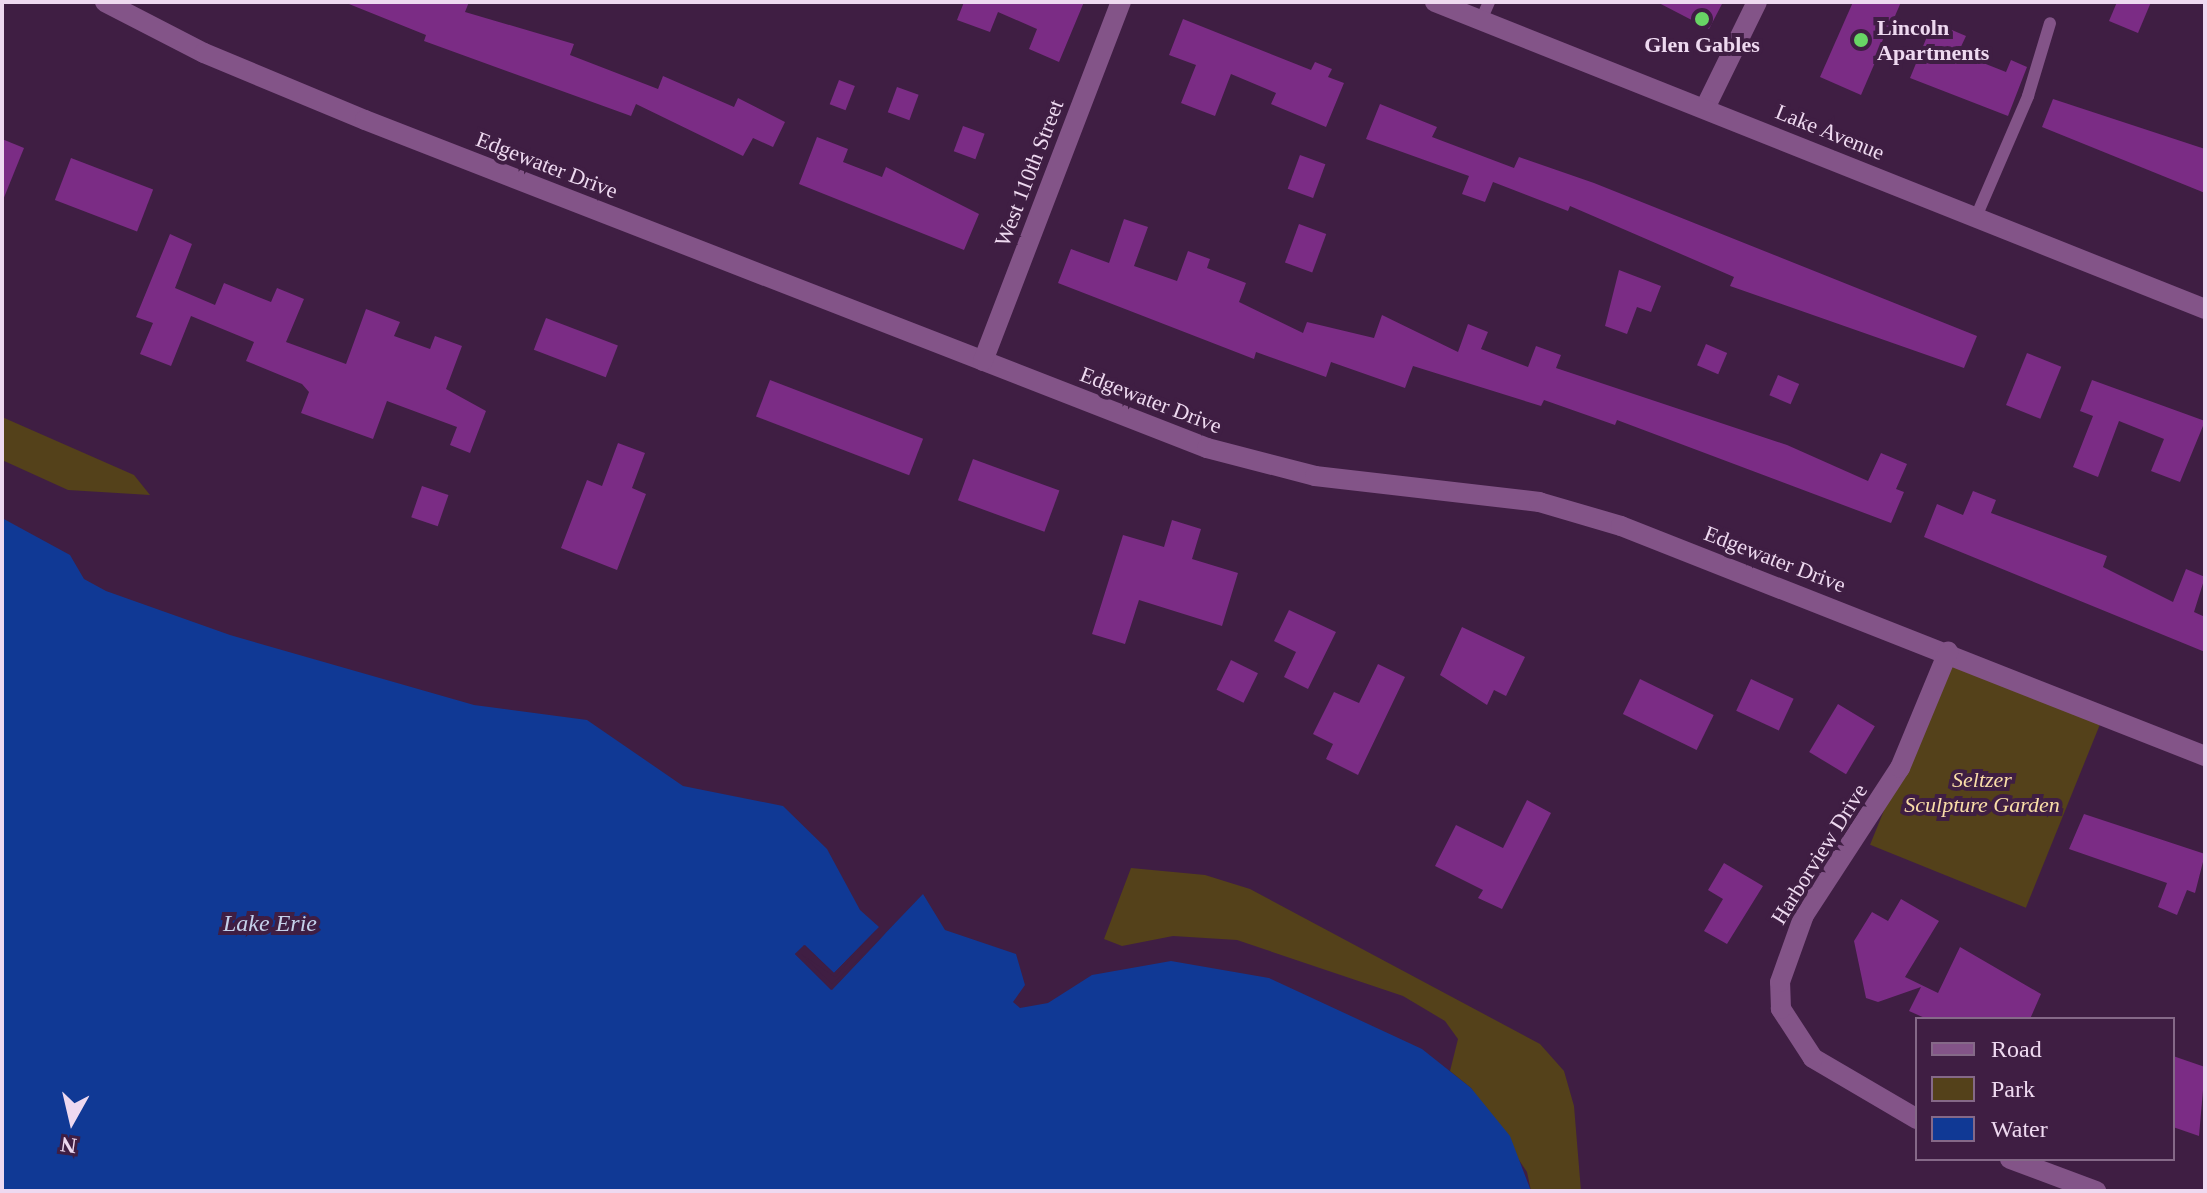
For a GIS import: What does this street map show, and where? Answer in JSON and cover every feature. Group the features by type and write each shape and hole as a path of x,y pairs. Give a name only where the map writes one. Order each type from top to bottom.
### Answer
{"street":[{"name":"Edgewater Drive","path":"105,2 339,109 1207,448 1315,476 1539,502 1621,526 1948,652 2205,756"},
{"name":"West 110th Street","path":"983,361 1121,2"},
{"name":"Lake Avenue","path":"1435,2 1485,11 1705,108 2205,309"},
{"path":"1705,108 1757,2"},
{"name":"Harborview Drive","path":"1915,1118 1813,1058 1781,1009 1780,982 1804,915 1900,768 1948,652"},
{"path":"2015,1161 2096,1191"}],"lane":[{"path":"1976,217 2036,74 2050,23"}],"green space":[{"path":"2,417 134,475 150,495 68,490 2,460"},
{"name":"Seltzer Sculpture Garden","path":"1948,652 2104,715 2026,908 1870,845"},
{"path":"1131,868 1205,875 1250,889 1540,1044 1564,1071 1574,1106 1581,1191 1531,1191 1527,1172 1471,1088 1450,1071 1458,1039 1445,1021 1403,996 1237,940 1173,936 1122,946 1104,939"}],"water":[{"name":"Lake Erie","path":"2,518 70,555 84,579 106,591 230,635 474,705 587,720 683,786 783,806 827,849 860,910 879,927 834,973 805,945 795,954 831,990 923,894 945,930 1016,954 1025,985 1013,1002 1020,1008 1048,1003 1092,975 1171,961 1269,978 1422,1049 1471,1088 1510,1136 1531,1191 2,1191"}],"pier":[{"path":"879,927 835,977 801,954 832,984 886,933 832,990 795,954 804,945 834,973"}],"building":[{"path":"344,2 469,2 465,12 574,44 570,55 658,89 663,76 734,107 738,98 785,122 773,147 753,138 743,156 636,104 631,116 424,41 426,35"},
{"path":"964,2 1084,2 1059,62 1029,49 1037,29 998,12 990,32 957,20"},
{"name":"Glen Gables","path":"1657,2 1723,2 1709,29"},
{"name":"Lincoln Apartments","path":"1853,2 1901,2 1861,95 1820,77"},
{"path":"2117,2 2151,2 2138,33 2109,21"},
{"path":"1183,19 1311,70 1315,62 1332,69 1328,77 1344,83 1326,127 1271,104 1276,93 1231,74 1215,116 1181,103 1196,65 1169,55"},
{"path":"1933,22 1966,36 1958,53 2006,72 2011,60 2027,67 2008,116 1910,78"},
{"path":"839,80 855,86 846,110 830,104"},
{"path":"897,87 919,95 909,120 888,112"},
{"path":"2053,99 2205,149 2205,193 2042,127"},
{"path":"1380,104 1437,127 1432,137 1514,168 1519,157 1594,183 1977,336 1964,368 1730,286 1734,277 1570,206 1568,211 1493,182 1485,202 1462,194 1469,176 1366,139"},
{"path":"963,126 985,134 975,159 954,151"},
{"path":"817,137 848,149 843,162 882,177 886,167 979,214 964,250 799,184"},
{"path":"2,139 24,148 3,200 2,200"},
{"path":"1300,155 1325,164 1313,198 1288,189"},
{"path":"71,158 153,190 137,232 55,200"},
{"path":"1124,219 1148,227 1134,266 1177,281 1188,251 1210,259 1207,268 1246,283 1239,302 1303,333 1307,322 1374,338 1382,315 1458,352 1468,324 1488,332 1481,349 1528,367 1536,346 1561,355 1556,368 1787,445 1868,481 1881,453 1907,464 1896,489 1904,492 1891,523 1617,420 1615,425 1544,400 1541,406 1413,366 1405,388 1331,362 1326,377 1256,352 1254,359 1058,283 1071,249 1109,263"},
{"path":"1299,224 1326,234 1312,272 1285,263"},
{"path":"170,234 192,244 175,288 215,305 224,283 271,302 277,288 304,299 286,342 346,364 366,309 400,322 394,336 430,349 435,336 462,346 446,389 486,411 470,453 450,445 457,427 387,401 373,439 301,413 309,392 302,384 246,361 254,342 191,316 171,366 140,354 153,323 136,317"},
{"path":"1619,270 1661,286 1651,312 1637,307 1627,334 1605,326"},
{"path":"546,318 618,346 606,377 534,350"},
{"path":"1706,344 1727,353 1718,374 1697,365"},
{"path":"2027,353 2061,367 2040,419 2006,405"},
{"path":"1778,375 1799,384 1791,404 1769,395"},
{"path":"770,380 923,439 909,475 756,416"},
{"path":"2092,380 2205,421 2180,482 2151,471 2164,439 2119,421 2098,477 2073,467 2093,416 2080,411"},
{"path":"618,443 645,453 632,488 646,494 617,570 561,548 587,480 602,486"},
{"path":"973,459 1059,490 1044,532 958,500"},
{"path":"422,486 448,495 438,526 411,517"},
{"path":"1973,491 1996,500 1991,513 2107,556 2103,567 2173,602 2186,569 2205,577 2194,612 2205,617 2205,652 1924,537 1937,504 1963,515"},
{"path":"1172,520 1201,529 1192,559 1238,573 1222,626 1139,600 1125,644 1092,634 1123,535 1164,547"},
{"path":"1289,610 1336,632 1308,689 1284,677 1296,652 1274,641"},
{"path":"1462,627 1525,657 1506,696 1494,690 1487,705 1440,675"},
{"path":"1231,660 1258,673 1243,703 1217,690"},
{"path":"1378,664 1405,677 1358,775 1326,759 1333,744 1313,734 1334,692 1359,703"},
{"path":"1640,679 1714,715 1697,750 1623,714"},
{"path":"1751,679 1794,699 1779,731 1736,711"},
{"path":"1838,704 1875,726 1846,774 1809,752"},
{"path":"1527,800 1551,813 1502,909 1478,898 1483,890 1435,866 1456,825 1503,848"},
{"path":"2084,814 2205,854 2195,893 2187,890 2177,915 2158,907 2167,883 2069,849"},
{"path":"1724,863 1763,886 1727,944 1704,931 1723,899 1708,890"},
{"path":"1901,899 1939,921 1905,977 1938,993 1960,947 2041,994 2031,1017 1922,1017 1909,1011 1921,987 1878,1002 1866,998 1854,941 1872,912 1888,921"},
{"path":"2175,1057 2205,1067 2199,1136 2175,1128"}],"place":[{"name":"Glen Gables","path":"1702,19"},
{"name":"Lincoln Apartments","path":"1861,40"}]}
